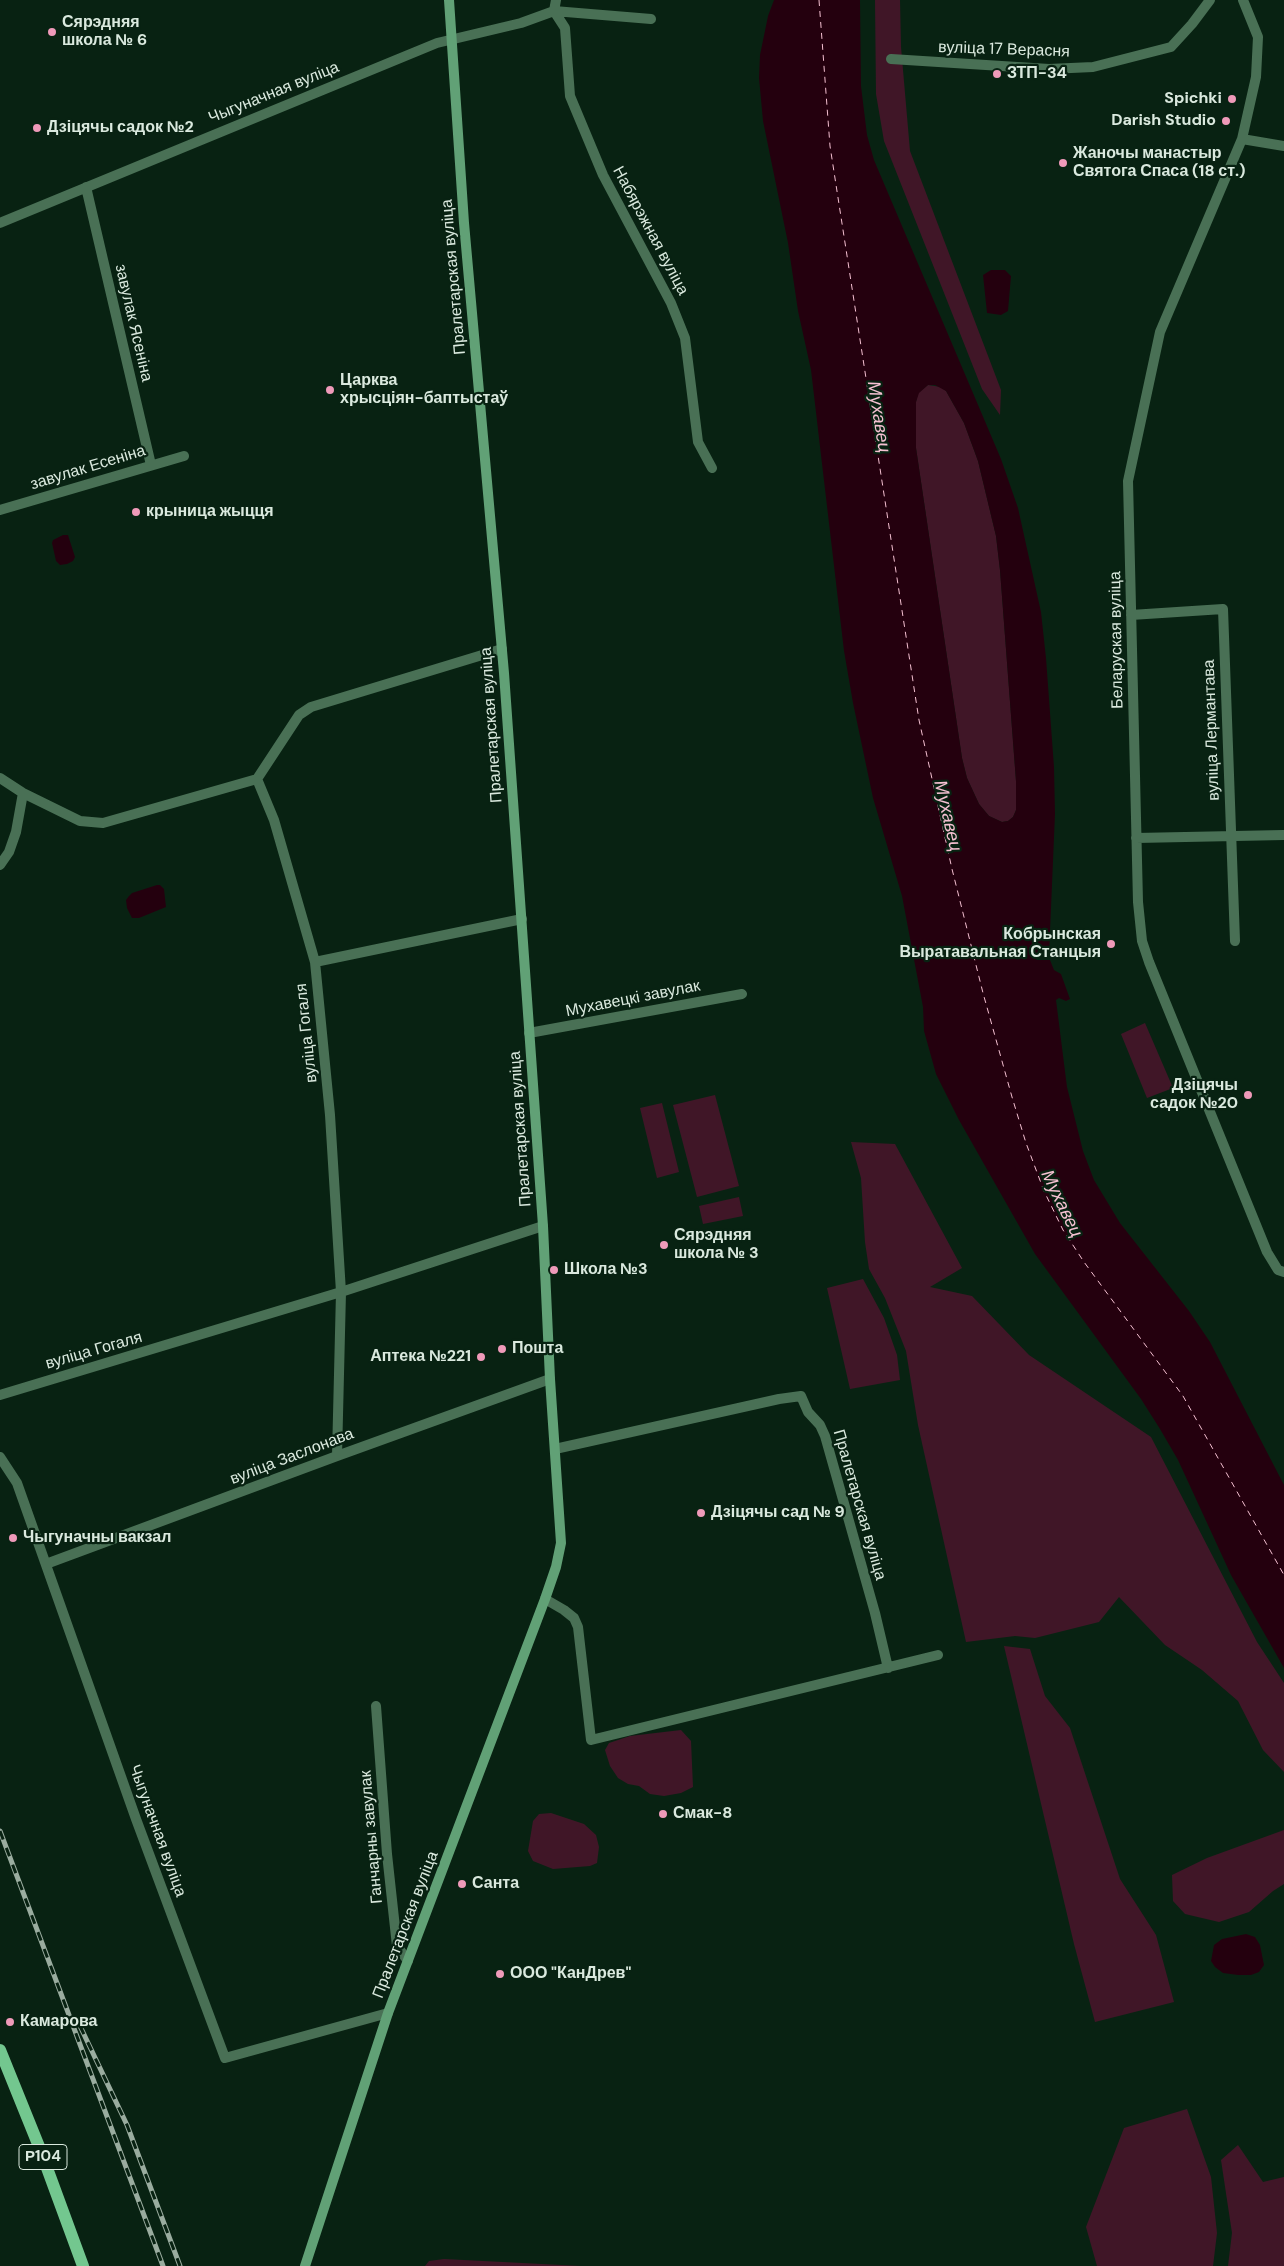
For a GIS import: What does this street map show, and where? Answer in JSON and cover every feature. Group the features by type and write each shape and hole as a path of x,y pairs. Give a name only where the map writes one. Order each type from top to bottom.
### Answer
{"main road":[{"name":"Пралетарская вуліца","path":"305,2266 388,2013 545,1599 556,1567 561,1543 550,1379 543,1226 522,918 502,649 464,224 450,39 449,0"},
{"name":"Р104","path":"0,2050 40,2149 83,2266"}],"street":[{"path":"556,0 554,11 651,19"},
{"name":"вуліца 17 Верасня","path":"892,59 1049,70 1093,67 1171,47 1210,0"},
{"name":"Беларуская вуліца","path":"1243,0 1258,37 1256,77 1242,140 1160,332 1128,482 1138,902 1142,941 1149,962 1267,1252 1278,1270 1284,1272"},
{"name":"Чыгуначная вуліца","path":"0,223 279,107 450,39 521,23 554,11"},
{"name":"Набярэжная вуліца","path":"554,11 565,28 570,96 603,175 671,303 685,338 698,442 712,468"},
{"path":"1242,140 1284,146"},
{"name":"завулак Ясеніна","path":"86,188 151,465"},
{"name":"завулак Есеніна","path":"0,510 184,456"},
{"name":"вуліца Лермантава","path":"1131,615 1222,609 1235,942"},
{"path":"0,778 23,793 80,821 103,822 257,779 299,715 311,707 502,649"},
{"name":"вуліца Гогаля","path":"257,779 274,820 315,962 330,1116 341,1292 337,1456"},
{"path":"0,865 9,852 16,832 23,793"},
{"path":"1136,838 1284,835"},
{"path":"315,962 522,918"},
{"name":"Мухавецкі завулак","path":"529,1033 742,994"},
{"name":"вуліца Гогаля","path":"0,1395 341,1292 543,1226"},
{"name":"вуліца Заслонава","path":"46,1564 550,1379"},
{"name":"Пралетарская вуліца","path":"555,1449 778,1399 800,1396 808,1412 820,1425 825,1436 875,1613 888,1668"},
{"name":"Чыгуначная вуліца","path":"0,1458 17,1483 136,1819 225,2058 388,2013"},
{"path":"545,1599 574,1618 578,1627 591,1740 938,1655"},
{"name":"Ганчарны завулак","path":"376,1706 387,1854 397,1946 408,1961"}],"shaded area":[{"path":"875,0 900,0 901,47 910,151 1001,390 1000,415 982,389 884,141 876,94"},
{"path":"928,385 941,387 946,391 964,423 978,461 996,536 1016,781 1016,810 1013,817 1008,821 1002,822 989,816 979,804 967,778 962,758 916,448 916,402 918,393"},
{"path":"1145,1023 1173,1088 1147,1098 1121,1034"},
{"path":"715,1095 739,1186 697,1197 673,1105"},
{"path":"662,1103 679,1172 657,1178 640,1108"},
{"path":"851,1142 895,1144 962,1268 930,1287 972,1296 1029,1355 1151,1437 1257,1642 1284,1683 1284,1772 1263,1750 1238,1701 1202,1670 1165,1645 1119,1597 1099,1622 1035,1638 1015,1636 966,1642 918,1425 906,1351 885,1298 869,1269 865,1242 861,1178"},
{"path":"739,1197 743,1216 703,1224 699,1206"},
{"path":"863,1279 884,1318 897,1355 900,1380 850,1389 827,1288"},
{"path":"1004,1646 1030,1649 1045,1696 1070,1728 1120,1879 1156,1935 1174,2002 1095,2022 1074,1944"},
{"path":"681,1730 691,1741 693,1787 681,1793 664,1796 650,1794 639,1786 628,1784 618,1778 610,1766 605,1750 609,1743 630,1736"},
{"path":"551,1813 584,1824 596,1835 599,1847 597,1863 590,1866 553,1869 533,1861 528,1851 533,1821 539,1814"},
{"path":"1284,1830 1284,1884 1249,1912 1219,1922 1185,1914 1173,1901 1172,1875 1207,1858"},
{"path":"1187,2109 1211,2177 1217,2233 1213,2266 1097,2266 1086,2227 1124,2128"},
{"path":"1238,2145 1263,2182 1284,2177 1284,2266 1228,2266 1232,2233 1221,2160"},
{"path":"444,2259 581,2266 425,2266 429,2261"}],"water":[{"name":"Мухавец","path":"774,0 860,0 861,86 867,135 874,160 1001,459 1018,508 1041,612 1054,767 1055,814 1049,955 1037,955 1035,958 1037,960 1050,960 1054,970 1061,974 1070,999 1066,1001 1059,998 1056,1000 1067,1087 1083,1151 1094,1180 1120,1223 1189,1311 1210,1342 1284,1485 1284,1668 1231,1575 1178,1460 1160,1429 1141,1399 1035,1254 959,1120 936,1074 924,1031 923,1007 902,896 873,798 844,651 811,370 798,311 788,243 763,121 759,78 760,55 768,16","holes":["928,385 935,385 946,391 964,423 978,461 996,536 1016,781 1016,810 1013,817 1008,821 1002,822 989,816 979,804 967,778 962,758 916,448 916,402 919,393"]},
{"path":"991,270 1005,270 1011,276 1008,311 1001,315 987,313 983,275"},
{"path":"63,535 68,535 75,557 73,561 60,565 56,561 52,543 53,540"},
{"path":"157,885 164,889 166,907 139,918 132,918 127,908 126,900 129,896 132,893"},
{"path":"1246,1934 1255,1937 1260,1945 1264,1965 1259,1972 1251,1975 1238,1975 1223,1973 1215,1967 1211,1961 1214,1945 1222,1939"}],"ferry route":[{"path":"819,0 830,146 919,720 952,869 983,993 1012,1097 1026,1143 1044,1191 1063,1230 1084,1262 1183,1396 1284,1575"}],"railway":[{"path":"0,1831 163,2266"},
{"path":"80,2026 127,2125 180,2266"}],"place":[{"name":"Сярэдняя школа № 6","path":"52,32"},
{"name":"ЗТП-34","path":"997,74"},
{"name":"Spichki","path":"1232,99"},
{"name":"Darish Studio","path":"1226,121"},
{"name":"Дзіцячы садок №2","path":"37,128"},
{"name":"Жаночы манастыр Святога Спаса (18 ст.)","path":"1063,163"},
{"name":"Царква хрысціян-баптыстаў","path":"330,390"},
{"name":"крыница жыцця","path":"136,512"},
{"name":"Кобрынская Выратавальная Станцыя","path":"1111,944"},
{"name":"Дзіцячы садок №20","path":"1248,1095"},
{"name":"Сярэдняя школа № 3","path":"664,1245"},
{"name":"Школа №3","path":"554,1270"},
{"name":"Пошта","path":"502,1349"},
{"name":"Аптека №221","path":"481,1357"},
{"name":"Дзіцячы сад № 9","path":"701,1513"},
{"name":"Чыгуначны вакзал","path":"13,1538"},
{"name":"Смак-8","path":"663,1814"},
{"name":"Санта","path":"462,1884"},
{"name":"ООО \"КанДрев\"","path":"500,1974"},
{"name":"Камарова","path":"10,2022"}]}
